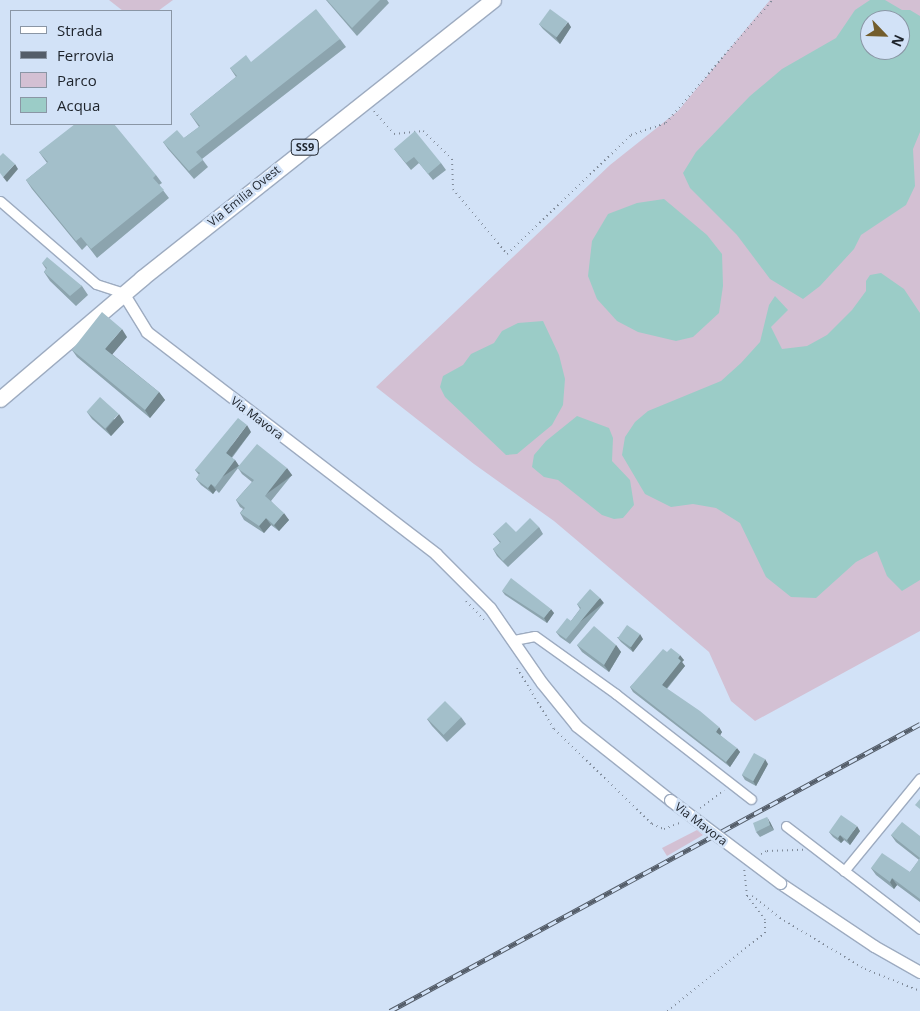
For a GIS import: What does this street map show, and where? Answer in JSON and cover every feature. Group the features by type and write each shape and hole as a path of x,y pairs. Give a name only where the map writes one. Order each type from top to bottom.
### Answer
{"main road":[{"name":"Via Emilia Ovest","path":"0,399 123,293 493,0"}],"street":[{"path":"0,201 96,284 123,293"},
{"name":"Via Mavora","path":"123,293 147,332 436,554 468,584 514,640 542,683 577,726 670,800 780,883 874,946 920,972"},
{"path":"514,640 535,636 751,799"},
{"path":"844,872 920,778"},
{"path":"786,826 920,929"}],"path":[{"path":"365,101 394,134 423,131 452,159 453,189 507,254 631,136 666,123 772,0"},
{"path":"460,594 490,627"},
{"path":"515,664 554,729 652,824 664,829 683,822"},
{"path":"710,801 732,784"},
{"path":"747,896 752,896 780,918 865,969 920,991"},
{"path":"667,1011 761,937"}],"green space":[{"path":"109,0 173,0 159,10 122,10"},
{"path":"770,0 920,0 920,631 755,721 731,701 709,652 554,521 474,464 376,387 610,165 678,111"},
{"path":"697,830 703,835 667,856 662,848"}],"water":[{"path":"870,0 885,0 902,10 860,10 860,60 910,60 910,10 920,16 920,132 913,149 915,186 906,205 861,235 854,249 820,286 803,299 770,279 737,235 690,188 683,173 696,152 750,96 782,69 836,38 855,10"},
{"path":"664,199 707,235 722,254 723,286 719,313 693,337 676,341 638,332 617,321 597,299 588,276 592,241 608,214 637,203"},
{"path":"881,273 904,289 920,313 920,580 902,591 887,576 877,551 856,562 816,598 791,597 766,577 740,523 716,508 693,504 671,507 645,494 622,455 625,437 635,422 648,411 721,381 741,363 760,342 769,305 775,296 788,310 771,327 782,349 807,346 827,335 852,310 866,291 866,281 870,275"},
{"path":"543,321 559,355 565,379 563,405 552,425 517,454 506,455 445,397 440,387 443,376 463,365 471,354 494,343 502,331 518,323"},
{"path":"577,416 609,428 613,438 612,461 630,480 634,505 623,518 614,519 602,515 558,480 544,477 532,467 534,455 546,441"}],"building":[{"path":"327,0 380,0 352,28"},
{"path":"316,9 340,39 196,152 203,160 189,171 163,142 177,130 184,138 200,126 190,114 237,76 230,68 246,55 251,62"},
{"path":"550,9 568,22 557,37 539,24"},
{"path":"74,125 115,125 156,175 153,178 164,190 91,249 81,237 76,241 26,180 48,162 39,152"},
{"path":"415,131 441,163 428,174 414,157 406,163 394,149"},
{"path":"3,153 15,164 3,177 0,173 0,156"},
{"path":"47,257 82,286 70,296 44,272 47,268 42,263"},
{"path":"102,312 122,329 105,349 159,392 145,410 72,350"},
{"path":"100,397 119,414 105,429 87,412"},
{"path":"238,418 247,425 226,453 235,460 215,487 211,484 208,488 196,479 200,473 195,470"},
{"path":"257,444 287,468 265,496 284,513 274,525 266,518 259,526 240,513 245,508 236,500 254,480 237,468"},
{"path":"530,518 539,527 503,561 493,549 501,542 493,534 506,522 516,532"},
{"path":"511,578 551,609 544,618 502,591"},
{"path":"590,589 600,598 566,639 556,632 567,618 571,621 581,608 577,604"},
{"path":"627,625 640,634 631,647 618,638"},
{"path":"594,626 616,645 604,665 577,645"},
{"path":"671,648 680,655 678,658 681,661 662,685 700,711 719,727 716,732 737,748 726,762 630,687 663,649 667,652"},
{"path":"445,701 461,717 444,735 427,719"},
{"path":"754,753 765,759 753,781 742,775"},
{"path":"920,799 920,809 915,805"},
{"path":"841,815 857,826 847,840 840,835 838,838 829,832"},
{"path":"767,817 770,825 756,832 753,823"},
{"path":"902,822 920,836 920,858 891,835"},
{"path":"882,853 910,872 920,858 920,899 892,878 890,882 871,868"}],"railway":[{"path":"390,1011 920,724"}]}
